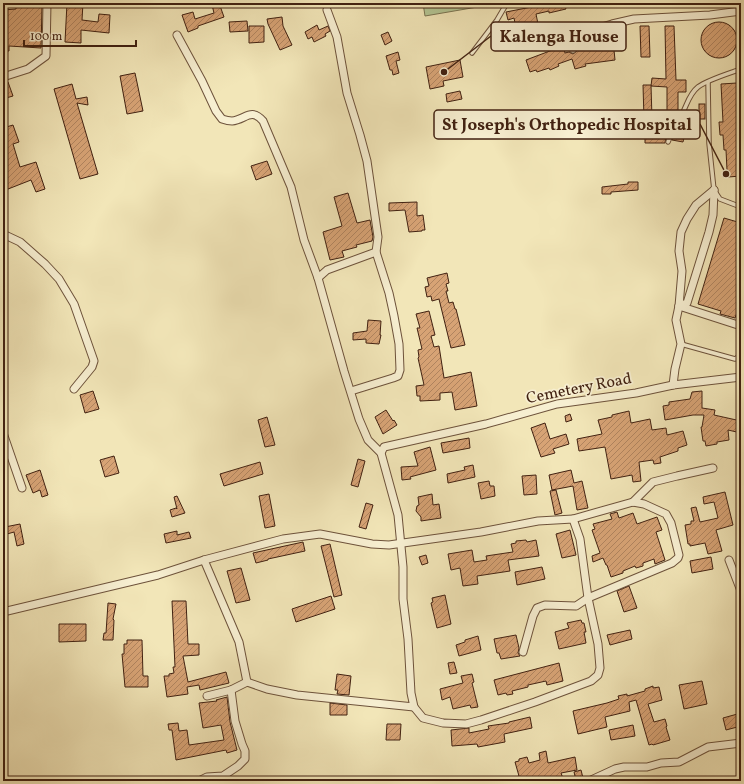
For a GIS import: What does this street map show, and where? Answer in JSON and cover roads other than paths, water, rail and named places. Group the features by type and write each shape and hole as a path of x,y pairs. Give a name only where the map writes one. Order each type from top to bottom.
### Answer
{"street":[{"path":"3,77 28,69 46,56 47,3"},
{"path":"327,10 337,36 347,93 368,161 378,237 376,252 384,274 399,344 400,370 398,376 351,391"},
{"path":"573,49 581,33 634,19 710,15 741,11"},
{"path":"177,35 202,81 216,112 222,119 231,121 253,114 258,115 291,186 304,240 318,278 359,419 368,440 381,453 398,515 411,693 414,707 423,718 443,723 466,724 536,702 591,681 598,675 600,668 598,644 588,598 580,539 573,519"},
{"path":"674,385 675,369 681,344 676,320 679,306 682,271 679,251 681,232 687,219 696,206 714,190"},
{"path":"679,306 687,303 709,232 713,215 714,190"},
{"path":"3,234 20,242 45,264 60,279 74,304 94,361 92,367 74,389"},
{"path":"318,278 327,270 376,252"},
{"path":"679,306 741,326"},
{"name":"Cemetery Road","path":"381,453 384,447 486,424 557,404 636,393 674,385 741,377"},
{"path":"3,433 22,488"},
{"path":"633,502 653,482 714,468"},
{"path":"3,612 158,575 204,560 283,539 320,534 389,546 480,532 538,521 573,519 633,502 644,504 666,514 671,523 679,555 678,558 672,563 588,598 576,606 544,605 537,608 533,616 523,652"},
{"path":"204,560 239,642 247,682"},
{"path":"729,560 741,591"},
{"path":"207,696 231,690 247,682 267,690 298,695 414,707"},
{"path":"199,781 207,777 223,776 238,766 245,759 246,751 234,721 231,690"},
{"path":"589,781 615,769 624,767 646,767 679,762 708,747 741,743"}],"lane":[{"path":"472,53 508,3"},
{"path":"668,142 689,98 696,88 703,83 741,69"},
{"path":"708,82 709,144 714,190 720,199 741,207"},
{"path":"681,344 735,359 741,356"}],"place":[{"name":"Kalenga House","path":"444,72"},
{"name":"St Joseph's Orthopedic Hospital","path":"726,174"}]}
